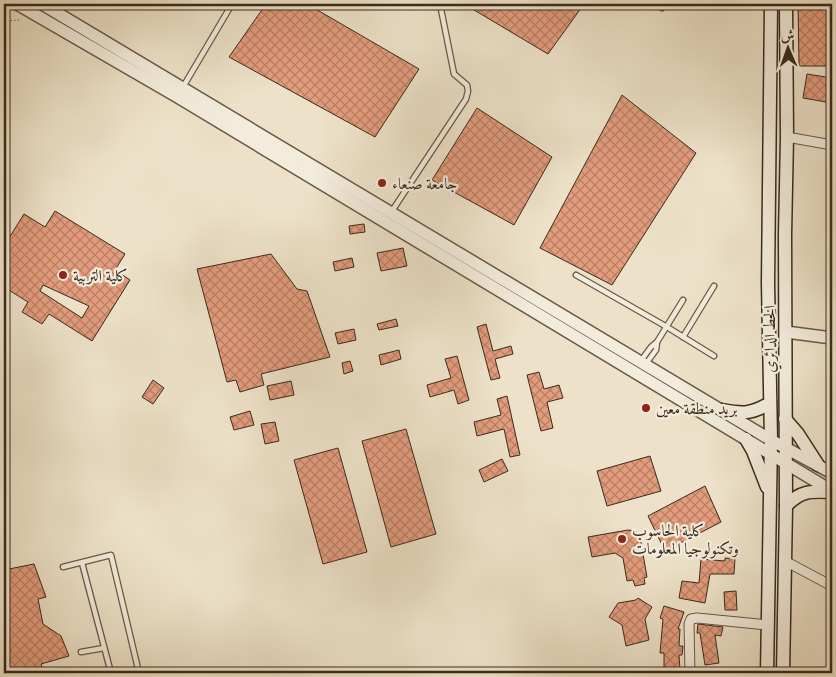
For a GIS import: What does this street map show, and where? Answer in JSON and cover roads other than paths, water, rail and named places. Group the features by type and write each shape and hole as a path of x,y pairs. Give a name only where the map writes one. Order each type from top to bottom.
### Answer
{"main road":[{"name":"الخط الدائري","path":"767,673 770,493 768,283 772,4"},
{"name":"الخط الدائري","path":"783,673 786,506 784,236 787,137 786,4"},
{"path":"771,137 787,137"},
{"path":"722,410 743,413 752,412 770,403"},
{"path":"785,419 798,434 818,464"},
{"path":"746,439 753,451 770,493"},
{"path":"786,506 802,493 832,491"}],"street":[{"path":"17,4 180,91 391,212 641,367 746,439 770,446 786,448 832,473"},
{"path":"38,16 45,6 180,91 641,367 722,410 770,446 786,462 832,491"},
{"path":"787,137 832,145"},
{"path":"786,332 832,338"},
{"path":"785,561 832,586"},
{"path":"690,673 689,624 691,620 697,618 768,625"}],"lane":[{"path":"180,91 232,4"},
{"path":"391,212 466,99 468,91 467,85 454,74 440,4"},
{"path":"655,4 662,8"},
{"path":"576,275 714,356"},
{"path":"683,337 714,286"},
{"path":"641,367 656,350 657,342 683,300"},
{"path":"63,567 111,555 139,673"},
{"path":"82,563 110,673"},
{"path":"81,652 104,648"}],"place":[{"name":"جامعة صنعاء","path":"382,183"},
{"name":"كلية التربية","path":"63,275"},
{"name":"بريد منطقة معين","path":"646,408"},
{"name":"كلية الحاسوب وتكنولوجيا المعلومات","path":"622,539"}]}
